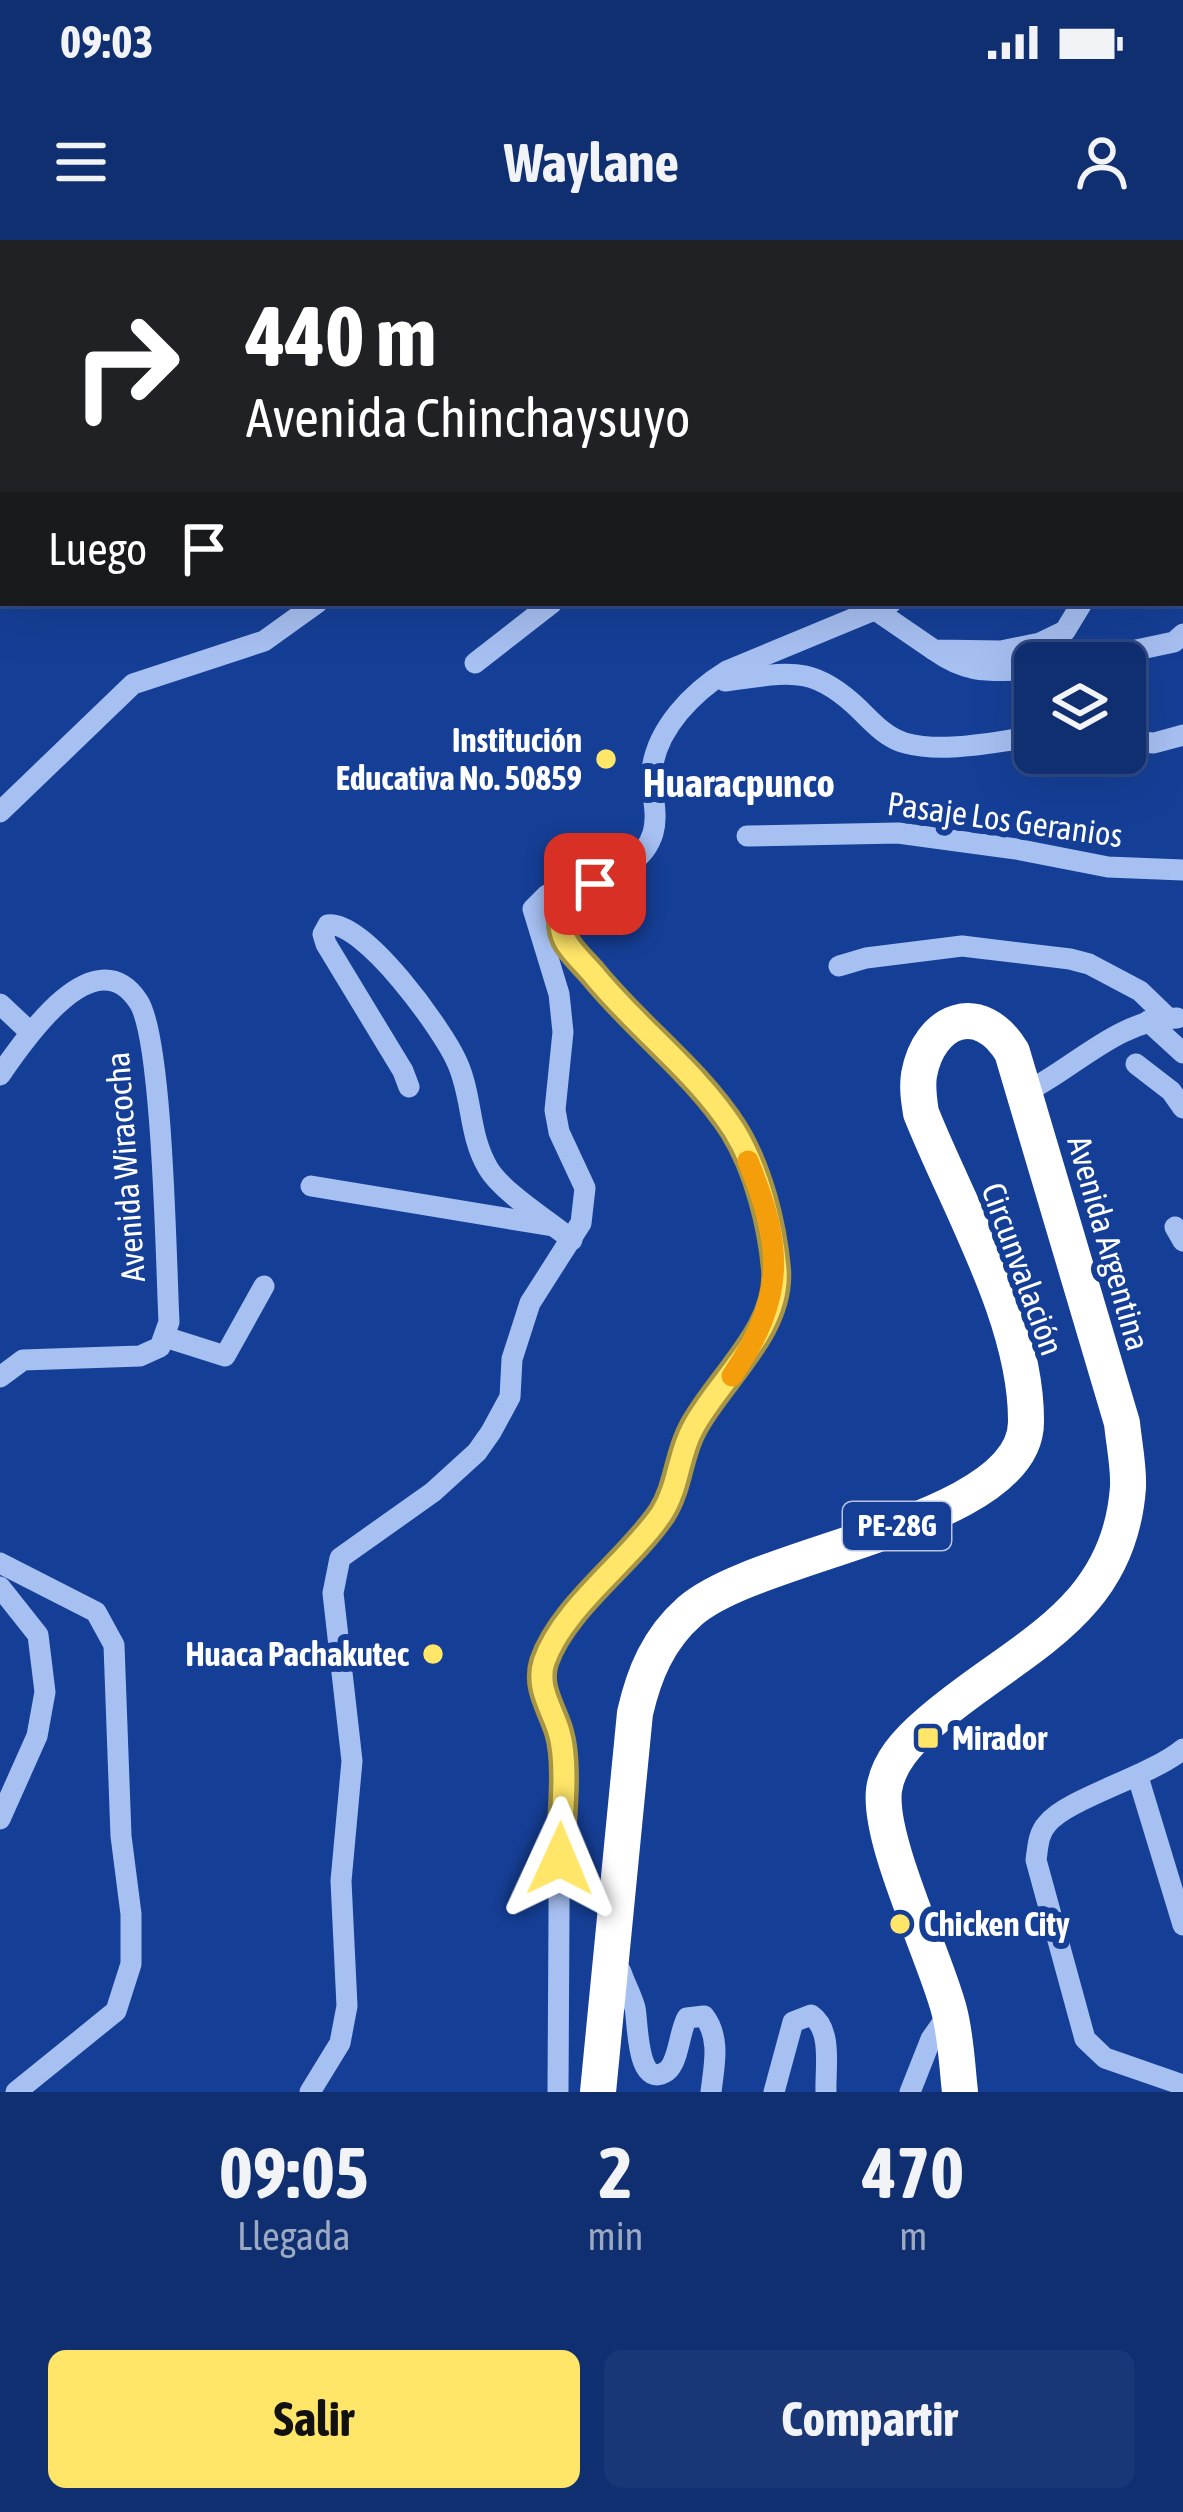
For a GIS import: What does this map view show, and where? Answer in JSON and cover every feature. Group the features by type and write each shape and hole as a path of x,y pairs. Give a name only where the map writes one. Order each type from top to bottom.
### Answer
{"highway":[{"name":"Circunvalación","path":"598,2092 635,1713 644,1675 657,1649 691,1610 746,1579 962,1501 996,1480 1015,1460 1027,1429 1025,1388 1002,1306 921,1113 918,1078 940,1031 974,1020 991,1026 1007,1045 1024,1093"},
{"name":"Avenida Argentina","path":"960,2092 950,2012 890,1831 883,1795 889,1768 913,1736 954,1701 1022,1656 1070,1616 1104,1575 1123,1530 1128,1482 1122,1424 1024,1093"}],"street":[{"path":"0,812 133,684 264,641 313,606"},
{"path":"475,663 547,606"},
{"path":"934,650 1001,651 1040,643 1065,631 1080,606"},
{"path":"310,2092 340,2043 347,2006 341,1880 352,1761 333,1593 336,1568 350,1550 433,1492 477,1452 491,1432 510,1397 512,1359 530,1303 564,1233 586,1204 585,1188 556,1119 561,1006 533,909 547,895 566,895 622,871 647,850 656,821 652,769 658,751 684,706 706,683 727,671 884,607 934,650 970,670 1014,670"},
{"path":"1146,648 1174,642 1183,634"},
{"path":"706,683 814,676 840,689 886,735 919,746 1014,740"},
{"path":"1146,742 1183,735"},
{"name":"Pasaje Los Geranios","path":"747,836 898,833 1108,868 1183,870"},
{"path":"558,2092 560,1735 547,1705 543,1665 560,1629 662,1512 677,1485 694,1426 749,1349 775,1286 776,1270 759,1188 736,1132 701,1087 606,990 565,940 561,916 566,895"},
{"path":"409,1087 326,944 323,934 328,925 342,925 375,949 412,997 455,1057 468,1090 470,1126 491,1173 564,1233"},
{"path":"839,966 866,958 969,946 1070,959 1140,991 1166,1019 1183,1053"},
{"name":"Avenida Wiracocha","path":"0,1075 52,1005 73,992 100,982 123,986 140,1003 154,1073 170,1322 165,1336"},
{"path":"0,1004 30,1032"},
{"path":"1024,1093 1062,1074 1127,1028 1166,1019"},
{"path":"1136,1064 1171,1091 1183,1108"},
{"path":"310,1186 564,1233"},
{"path":"0,1377 23,1360 140,1356 160,1347 165,1336 225,1356 264,1286"},
{"path":"0,1563 96,1612 114,1645 121,1836 131,1914 131,1964 116,2011 16,2092"},
{"path":"0,1587 38,1635 45,1692 37,1736 0,1819"},
{"path":"1183,1748 1138,1777 1060,1811 1040,1835 1036,1860 1085,2039 1105,2058 1183,2085"},
{"path":"1138,1777 1183,1925"},
{"path":"613,1969 621,1972 635,2009 640,2057 652,2074 669,2070 687,2018 704,2016 712,2026 711,2092"},
{"path":"910,2092 931,2039 950,2012"},
{"path":"774,2092 794,2022 811,2015 825,2033 826,2092"}],"slow traffic":[{"path":"732,1376 749,1349 775,1286 759,1188 748,1161"}],"place":[{"name":"Institución Educativa No. 50859","path":"606,759"},
{"name":"Huaca Pachakutec","path":"433,1654"},
{"name":"Mirador","path":"928,1738"},
{"name":"Chicken City","path":"900,1924"}],"district":[{"name":"Huaracpunco","path":"739,783"}],"route":[{"path":"560,1859 560,1735 547,1705 543,1665 560,1629 662,1512 677,1485 694,1426 749,1349 769,1306 776,1270 759,1188 736,1132 701,1087 606,990 565,940 561,916 566,895 595,884"}]}
